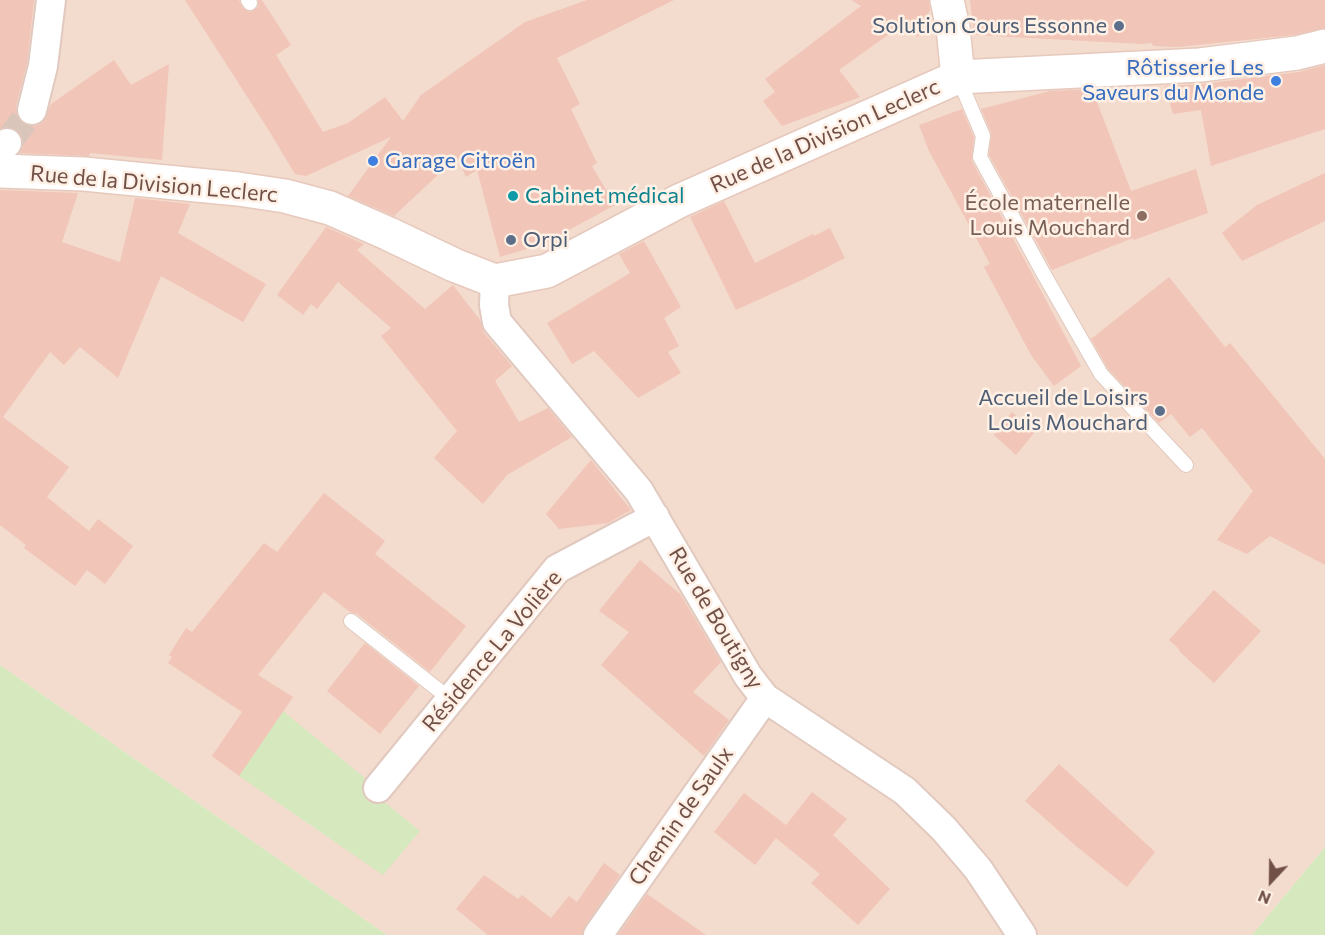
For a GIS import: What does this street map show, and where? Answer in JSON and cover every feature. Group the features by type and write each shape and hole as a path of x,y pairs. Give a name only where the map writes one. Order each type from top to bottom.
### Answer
{"main road":[{"path":"947,0 953,28 958,77"},
{"name":"Rue de la Division Leclerc","path":"2,155 84,174 238,189 285,196 330,208 454,265 495,281 547,271 679,201 958,77 1200,65 1297,53 1325,46"}],"street":[{"path":"32,110 42,66 51,0"},
{"name":"Rue de Boutigny","path":"495,281 494,305 497,322 639,491 748,676 765,698 905,791 944,829 978,869 1022,935"},
{"name":"Résidence La Volière","path":"378,788 557,569 655,517"},
{"name":"Chemin de Saulx","path":"598,935 765,698"}],"lane":[{"path":"958,77 983,136 980,157 1041,271 1101,374 1186,465"},
{"path":"351,621 450,699"}],"shaded area":[{"path":"0,0 1325,0 1325,847 1252,935 387,935 0,665"}],"green space":[{"path":"0,665 387,935 0,935"},
{"path":"283,711 366,779 362,784 420,831 383,875 239,776"},
{"path":"1325,847 1325,935 1252,935"}],"building":[{"path":"0,0 34,0 27,63 16,106 18,118 16,127 22,123 36,126 43,122 51,104 114,60 131,85 169,64 162,160 90,153 89,156 20,153 23,139 19,132 11,127 0,129"},
{"path":"185,0 239,0 243,8 250,12 258,7 258,0 262,0 291,45 276,55 323,132 348,123 385,97 403,121 421,95 525,22 587,0 674,0 557,58 580,104 571,109 597,163 592,166 615,205 543,244 500,257 477,170 466,177 457,157 394,216 348,196 391,137 306,176 295,174"},
{"path":"851,0 929,0 930,10 918,37 899,27 839,70 860,97 782,126 763,101 775,92 765,79 861,6"},
{"path":"970,0 1325,0 1325,28 1294,35 1178,47 1153,46 1152,43 974,35"},
{"path":"1325,65 1325,129 1211,166 1201,110 1173,114 1165,86 1202,84 1299,72"},
{"path":"1092,89 1131,191 1196,169 1208,213 1134,240 1133,238 1052,270 989,155 991,133 981,109 1050,91"},
{"path":"962,109 974,137 972,161 1081,366 1054,386 1031,355 984,267 990,264 929,151 919,125"},
{"path":"1325,173 1325,221 1242,261 1222,233 1257,205"},
{"path":"0,190 78,193 62,242 120,262 135,198 190,204 178,233 266,284 243,322 161,276 118,378 80,347 64,365 50,352 3,417 69,467 47,497 89,531 98,519 133,546 105,584 87,570 75,586 24,548 26,545 0,525"},
{"path":"724,201 755,263 830,228 845,258 736,310 690,217"},
{"path":"326,227 364,244 357,250 425,309 453,285 480,320 484,333 512,366 495,381 519,422 548,408 572,437 507,475 483,504 434,458 457,431 381,336 391,328 338,282 317,309 311,304 303,315 277,295"},
{"path":"644,241 681,307 664,318 679,346 668,352 681,373 638,398 594,351 572,364 547,323 630,273 619,254"},
{"path":"1169,277 1225,347 1230,343 1325,459 1325,565 1270,536 1247,554 1217,540 1253,491 1202,428 1190,437 1171,414 1159,423 1108,369 1091,339"},
{"path":"1012,412 1034,433 1016,455 994,435"},
{"path":"591,460 631,510 608,523 559,529 546,514"},
{"path":"324,493 385,541 375,554 466,626 430,672 357,614 350,612 324,592 258,675 293,697 239,776 212,756 242,712 168,663 172,657 169,655 186,628 192,632 264,543 277,552"},
{"path":"640,560 680,594 721,662 693,692 729,720 704,756 601,665 629,632 599,611"},
{"path":"1214,590 1261,631 1214,683 1169,640"},
{"path":"365,643 419,686 380,734 327,691"},
{"path":"1059,764 1155,852 1127,887 1025,801"},
{"path":"812,792 847,819 833,835 890,889 858,925 811,883 820,874 776,838"},
{"path":"744,793 786,825 755,865 714,832"},
{"path":"604,863 620,875 585,926 582,935 488,935 456,909 484,875 518,899 522,895 551,918 569,896 577,902"},
{"path":"647,894 706,935 618,935"}],"tunnel":[{"path":"7,143 32,110"}],"place":[{"name":"Solution Cours Essonne","path":"1119,26"},
{"name":"Rôtisserie Les Saveurs du Monde","path":"1276,81"},
{"name":"Garage Citroën","path":"373,161"},
{"name":"Cabinet médical","path":"513,196"},
{"name":"École maternelle Louis Mouchard","path":"1142,216"},
{"name":"Orpi","path":"511,240"},
{"name":"Accueil de Loisirs Louis Mouchard","path":"1160,411"}]}
